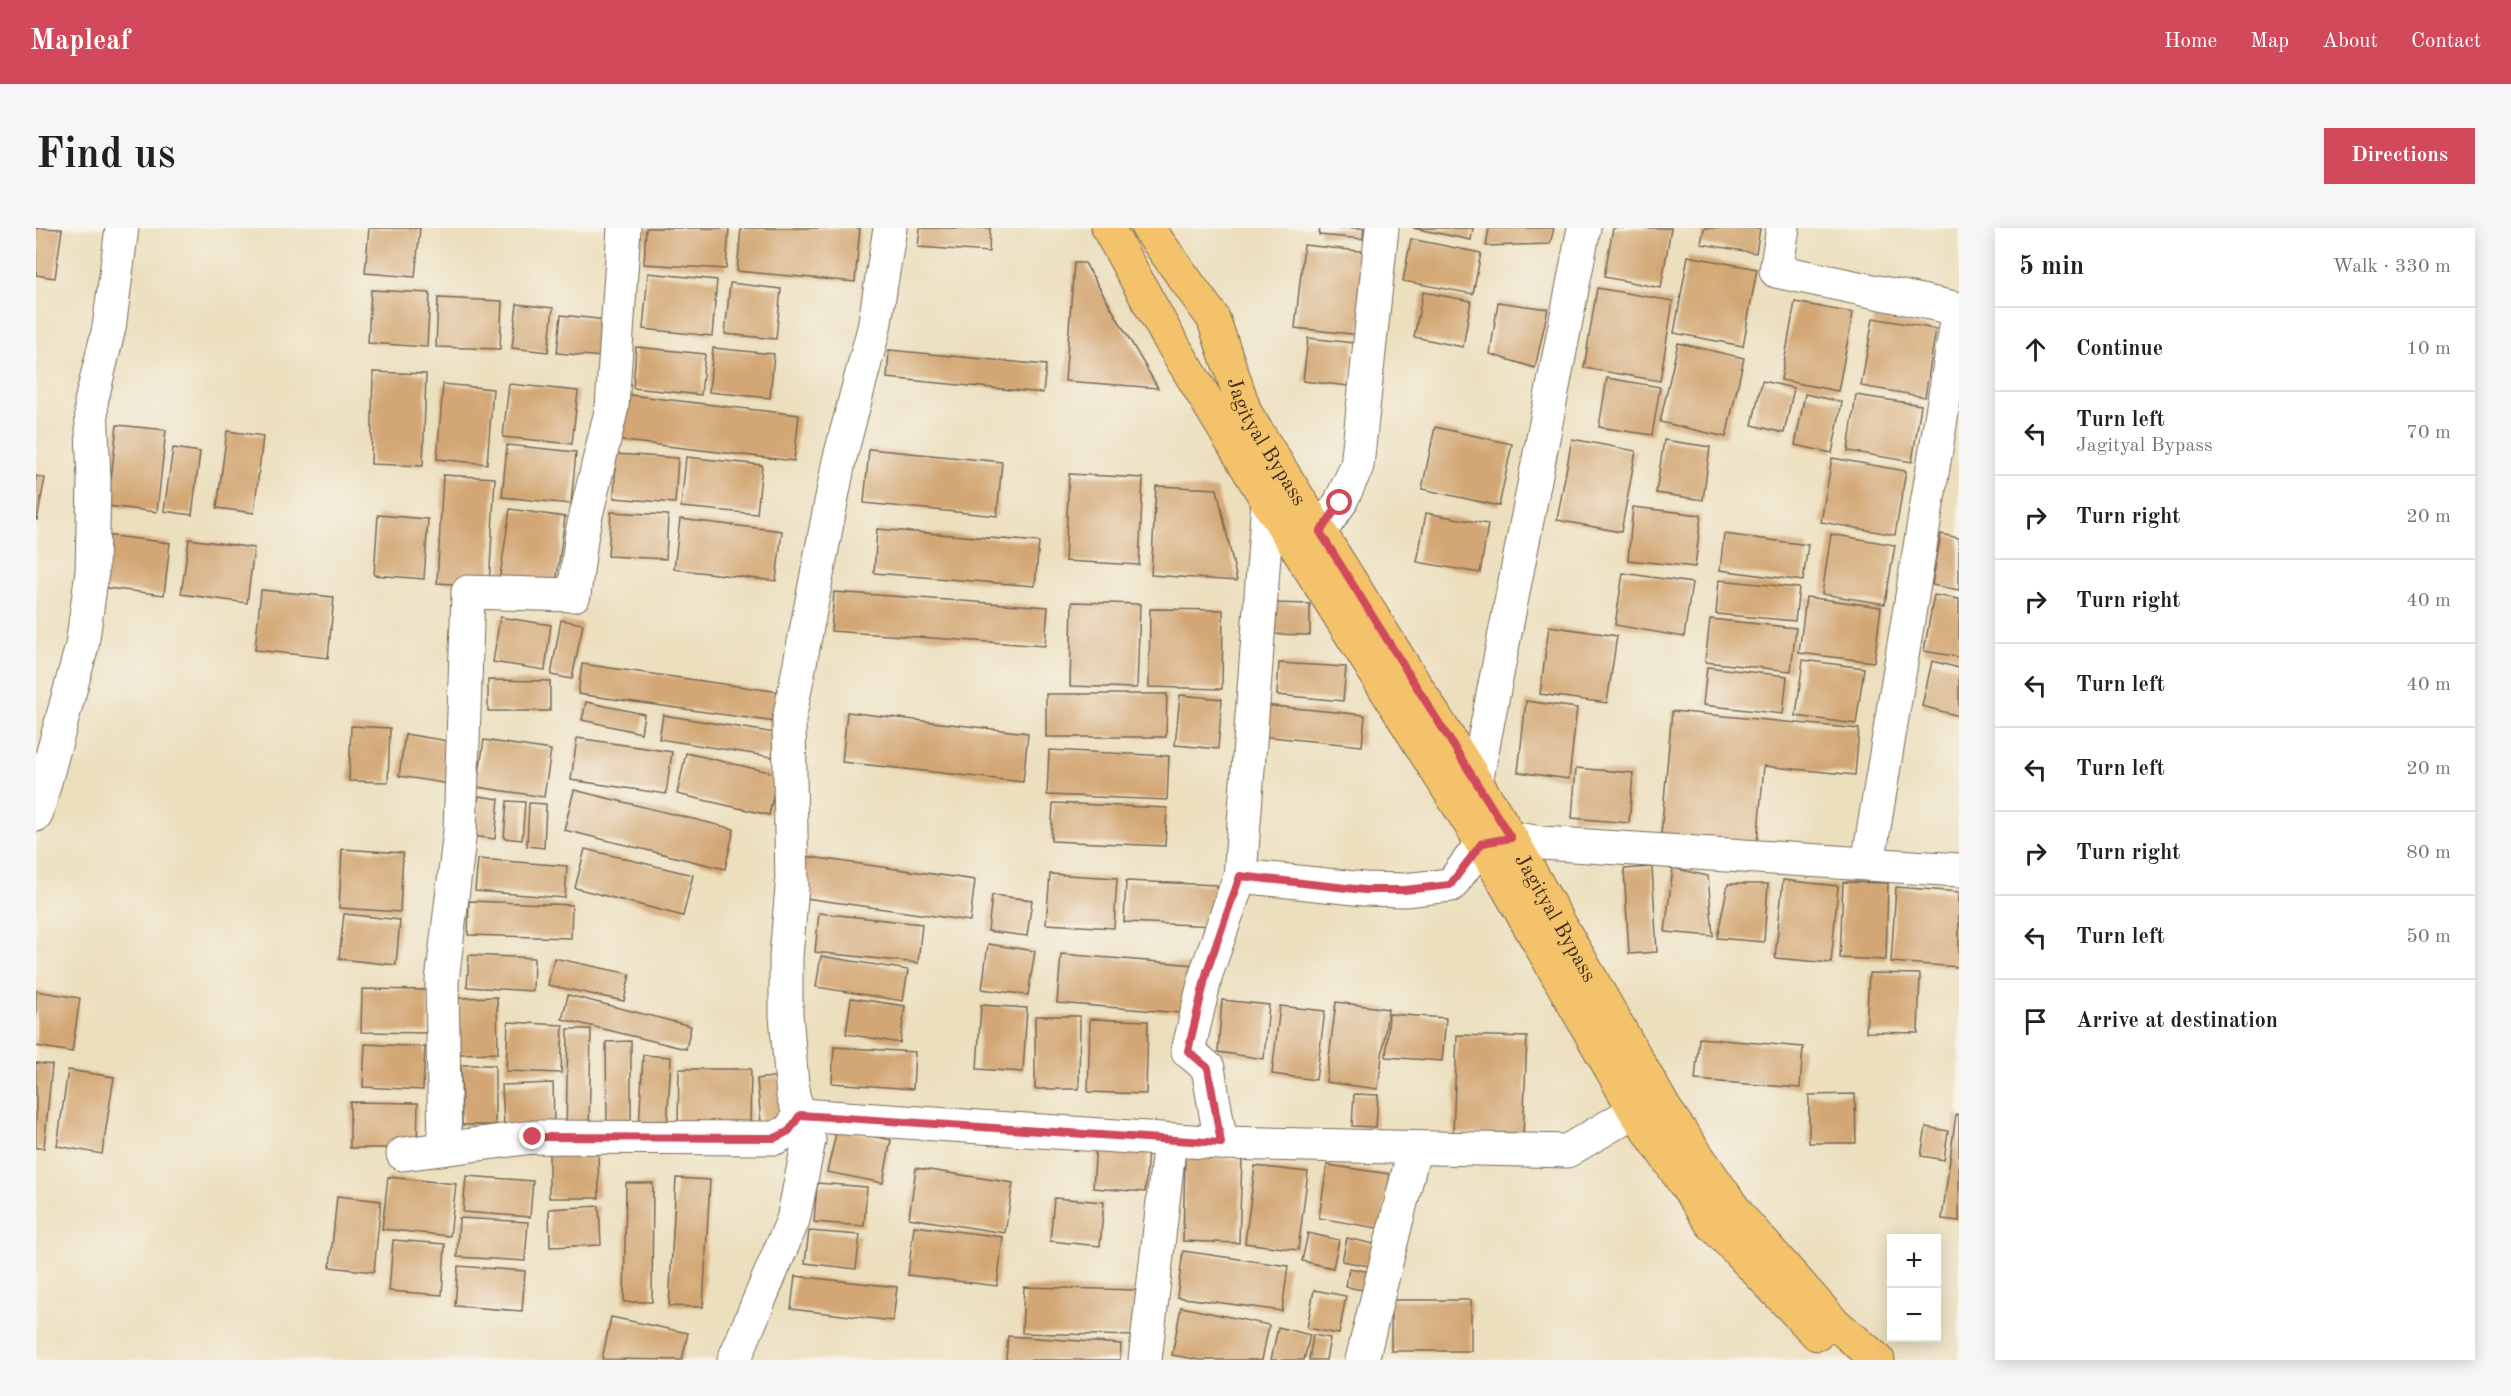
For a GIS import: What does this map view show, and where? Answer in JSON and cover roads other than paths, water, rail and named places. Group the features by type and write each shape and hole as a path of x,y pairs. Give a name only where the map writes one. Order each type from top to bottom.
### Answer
{"main road":[{"name":"Jagityal Bypass","path":"1108,228 1167,335 1268,502 1497,841 1665,1109 1739,1216 1832,1321 1878,1360"},
{"name":"Jagityal Bypass","path":"1148,228 1214,318 1246,414 1476,782 1497,841 1635,1111 1712,1224 1782,1300 1844,1360"}],"street":[{"path":"36,815 82,646 92,572 94,480 91,402 109,328 122,228"},
{"path":"445,1148 442,981 460,831 468,592 574,595 582,532 612,407 624,228"},
{"path":"734,1360 793,1220 809,1140 793,1096 786,1015 786,957 792,887 789,720 839,461 874,328 890,228"},
{"path":"1320,532 1340,503 1357,466 1382,228"},
{"path":"1476,782 1584,228"},
{"path":"1783,228 1776,271 1959,309 1868,864"},
{"path":"1221,1143 1208,1068 1188,1051 1207,971 1240,876 1268,502"},
{"path":"1240,876 1364,890 1404,890 1450,885 1497,841 1959,870"},
{"path":"800,1115 1221,1143 1414,1150 1567,1151 1635,1111"},
{"path":"403,1154 533,1137 775,1138 789,1131 800,1115"},
{"path":"1145,1360 1170,1140"},
{"path":"1362,1360 1414,1150"}]}
